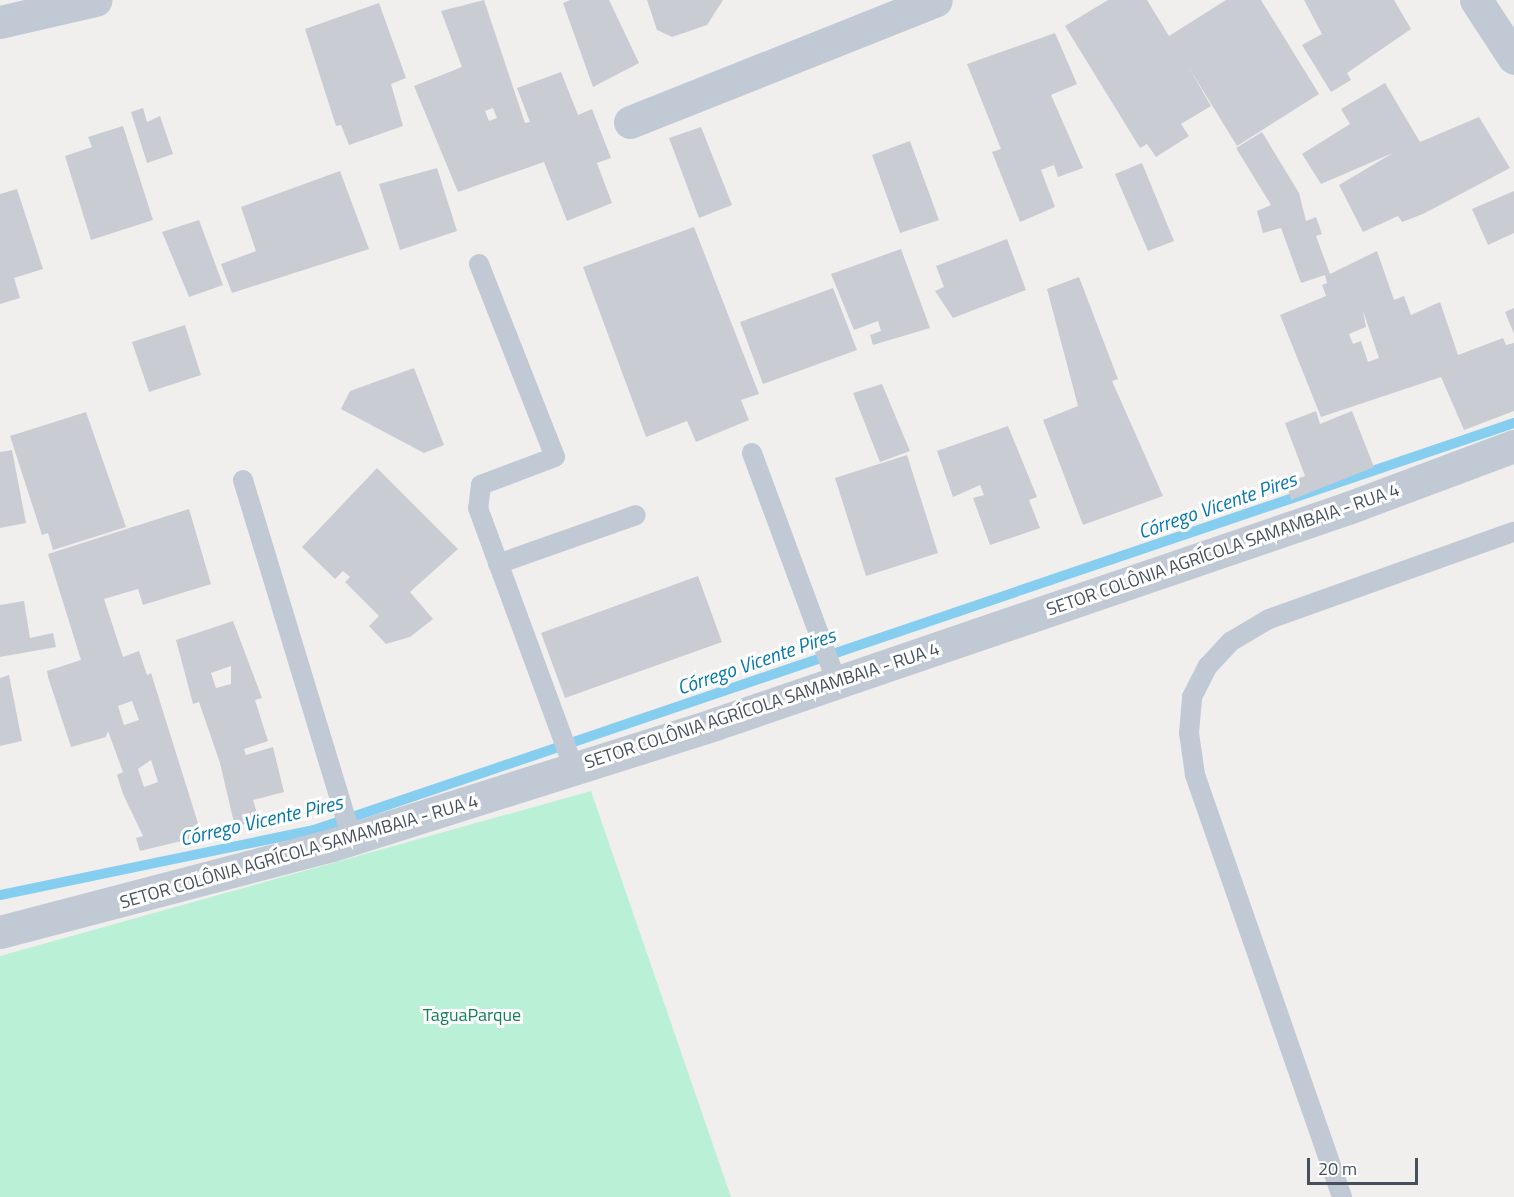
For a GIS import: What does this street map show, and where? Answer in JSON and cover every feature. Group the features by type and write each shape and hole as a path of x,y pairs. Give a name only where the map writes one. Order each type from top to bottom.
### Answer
{"street":[{"path":"0,22 96,0"},
{"path":"630,122 936,0"},
{"path":"1476,0 1514,58"},
{"name":"SETOR COLÔNIA AGRÍCOLA SAMAMBAIA - RUA 4","path":"0,932 126,903 352,839 574,769 837,683 1514,446"}],"lane":[{"path":"479,264 555,457 481,485 478,508 574,769"},
{"path":"752,453 837,683"},
{"path":"243,480 352,839"},
{"path":"498,564 636,515"},
{"path":"1342,1197 1196,775 1189,733 1192,697 1208,666 1230,642 1269,619 1514,532"}],"green space":[{"name":"TaguaParque","path":"591,791 731,1197 0,1197 0,956"}],"building":[{"path":"484,0 525,123 530,122 517,88 561,72 578,115 592,109 611,158 597,163 612,203 567,221 544,162 458,192 414,86 462,67 441,11","holes":["493,108 497,118 489,121 485,111"]},
{"path":"570,0 609,0 639,63 593,87 563,3"},
{"path":"647,0 723,0 707,25 672,37 657,30"},
{"path":"1108,0 1147,0 1169,36 1226,0 1261,0 1319,94 1237,146 1188,66 1211,106 1181,124 1189,136 1156,157 1147,144 1140,148 1065,26"},
{"path":"1304,0 1394,0 1411,29 1347,73 1351,80 1331,92 1302,45 1322,34"},
{"path":"379,3 406,78 391,84 403,126 349,145 341,125 336,126 305,29"},
{"path":"1055,33 1077,84 1051,95 1083,168 1058,177 1054,165 1041,170 1055,207 1020,222 992,152 1001,149 967,64"},
{"path":"1385,83 1420,142 1479,117 1510,168 1423,214 1402,222 1398,216 1363,232 1339,185 1393,153 1321,184 1302,154 1350,124 1341,109"},
{"path":"143,108 147,122 160,116 173,154 147,163 131,112"},
{"path":"123,126 153,220 91,240 65,156 92,147 88,137"},
{"path":"701,127 732,205 699,218 669,138"},
{"path":"1262,132 1299,193 1306,221 1316,217 1322,234 1316,236 1330,274 1377,251 1394,300 1404,296 1411,315 1440,302 1458,355 1503,338 1506,345 1514,343 1514,411 1464,430 1441,377 1321,417 1280,315 1326,296 1322,285 1327,283 1325,275 1301,283 1281,228 1263,233 1257,211 1271,205 1236,148","holes":["1363,311 1379,358 1368,362 1361,341 1353,344 1349,334 1366,327"]},
{"path":"910,141 939,220 900,233 872,155"},
{"path":"1142,163 1174,241 1148,251 1115,174"},
{"path":"437,168 457,231 400,250 379,184"},
{"path":"340,171 369,249 232,293 221,264 256,251 241,207"},
{"path":"17,189 43,269 14,278 20,298 0,304 0,194"},
{"path":"1514,191 1514,233 1488,245 1472,209"},
{"path":"199,220 223,285 189,297 162,232"},
{"path":"694,227 759,394 741,400 749,420 696,442 687,421 646,437 583,267"},
{"path":"1007,239 1026,290 953,318 935,291 944,287 936,266"},
{"path":"901,249 930,328 873,345 870,335 881,331 878,321 854,330 831,274"},
{"path":"1079,277 1118,379 1112,381 1163,496 1083,525 1043,420 1078,406 1047,289"},
{"path":"833,288 857,350 763,384 740,322"},
{"path":"1514,308 1514,334 1505,312"},
{"path":"185,325 201,375 149,392 132,342"},
{"path":"414,368 444,445 424,453 341,409 350,391"},
{"path":"882,384 910,451 880,462 853,393"},
{"path":"1316,411 1320,424 1352,411 1374,467 1291,500 1286,483 1305,476 1285,423"},
{"path":"86,412 126,527 53,550 48,533 42,535 10,436"},
{"path":"1008,426 1037,497 1029,500 1040,528 990,545 973,498 984,495 980,485 953,497 937,451"},
{"path":"12,450 26,523 0,528 0,452"},
{"path":"907,455 938,553 866,576 835,478"},
{"path":"377,468 458,549 410,592 433,619 410,637 386,644 369,626 379,616 345,582 350,577 343,571 335,579 302,547"},
{"path":"189,509 211,584 143,605 138,589 104,599 123,657 139,651 147,675 151,673 202,836 140,851 136,838 143,836 123,794 117,775 123,772 108,731 106,737 71,747 47,671 81,660 48,554","holes":["132,701 139,720 124,725 118,706","151,760 158,782 144,787 138,769"]},
{"path":"698,576 722,642 565,698 541,633"},
{"path":"24,601 30,638 53,633 56,647 0,657 0,605"},
{"path":"233,621 262,698 255,700 268,741 244,749 246,755 273,747 284,792 253,800 259,820 235,827 220,763 199,702 193,704 176,640","holes":["231,666 231,684 216,688 211,673"]},
{"path":"9,675 22,741 0,746 0,678"}],"waterway":[{"name":"Córrego Vicente Pires","path":"0,895 314,830 1514,423"}]}
